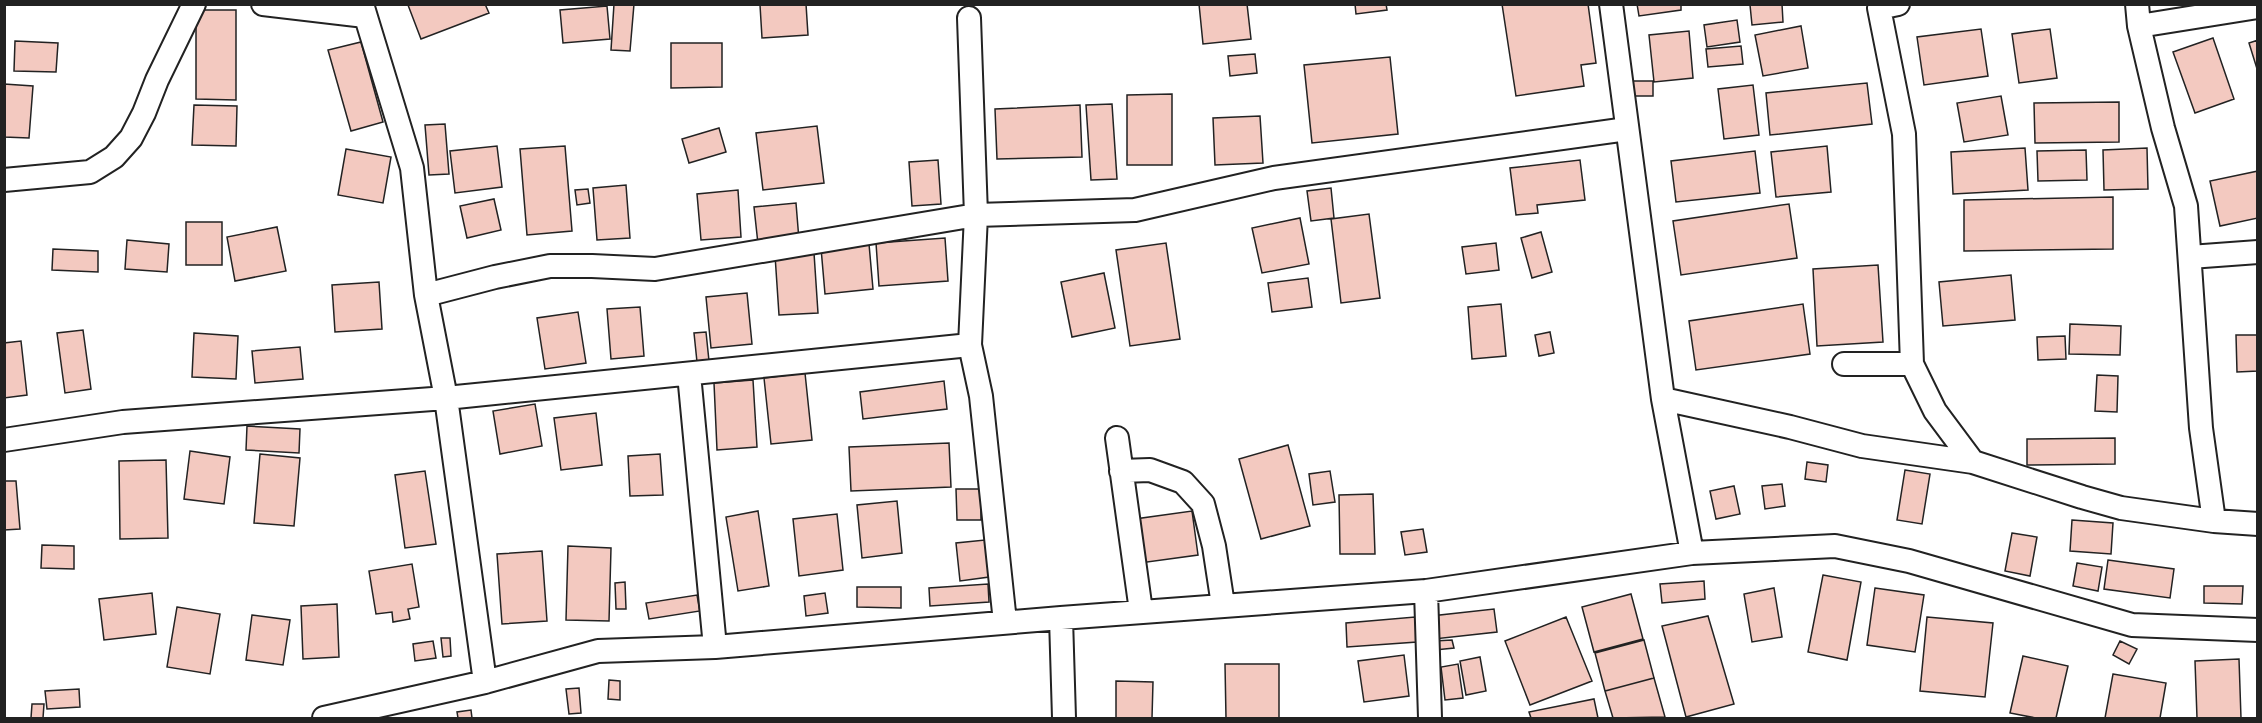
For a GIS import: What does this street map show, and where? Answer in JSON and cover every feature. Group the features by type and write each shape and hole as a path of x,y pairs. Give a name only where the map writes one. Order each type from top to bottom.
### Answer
{"street":[{"path":"4,180 90,171 114,157 131,138 194,4"},
{"path":"263,4 364,10 412,168 426,295 446,398 485,682"},
{"path":"1611,4 1663,399 1692,553"},
{"path":"1898,4 1879,8 1904,134 1912,364 1935,411 1973,462"},
{"path":"2214,521 2201,428 2186,206 2163,128 2138,15 2258,7"},
{"path":"969,18 976,215 970,345 981,396 1005,622"},
{"path":"426,295 550,266 655,269 976,215 1135,210 1274,178 1628,129"},
{"path":"2190,257 2258,252"},
{"path":"4,440 123,422 446,398 970,345"},
{"path":"1844,364 1912,364"},
{"path":"689,374 715,647"},
{"path":"1663,399 1790,427 1862,446 1973,462 2121,508 2214,521 2258,524"},
{"path":"1117,438 1141,611"},
{"path":"1121,471 1150,470 1183,482 1203,504 1214,546 1223,605"},
{"path":"324,718 485,682 598,651 715,647 1141,611 1426,591 1692,553 1835,546 1909,561 2132,625 2258,630"},
{"path":"1426,591 1430,718"},
{"path":"1061,618 1064,718"}],"building":[{"path":"485,4 489,13 421,39 408,5"},
{"path":"614,4 634,4 630,51 611,50"},
{"path":"806,4 808,35 762,38 760,5"},
{"path":"1199,4 1247,4 1251,39 1203,44"},
{"path":"1355,4 1386,4 1387,10 1356,14"},
{"path":"1502,4 1588,4 1596,63 1581,65 1584,86 1516,96"},
{"path":"1637,4 1681,4 1681,10 1639,16"},
{"path":"1782,4 1783,22 1752,25 1750,5"},
{"path":"607,6 610,39 563,43 560,10"},
{"path":"196,10 236,10 236,100 196,99"},
{"path":"1737,20 1740,42 1707,47 1704,25"},
{"path":"1801,26 1808,68 1763,76 1755,35"},
{"path":"1981,29 1988,76 1924,85 1917,37"},
{"path":"2050,29 2057,78 2019,83 2012,34"},
{"path":"1689,31 1693,78 1654,82 1649,35"},
{"path":"2213,38 2234,99 2195,113 2173,52"},
{"path":"2258,40 2258,72 2249,43"},
{"path":"15,41 58,43 56,72 14,71"},
{"path":"361,42 383,122 351,131 328,50"},
{"path":"671,43 722,43 722,87 671,88"},
{"path":"1741,46 1743,64 1708,67 1706,49"},
{"path":"1255,54 1257,73 1230,76 1228,56"},
{"path":"1390,57 1398,134 1312,143 1304,65"},
{"path":"1630,81 1653,81 1653,96 1630,96"},
{"path":"1867,83 1872,124 1770,135 1766,93"},
{"path":"4,84 33,86 29,138 4,137"},
{"path":"1753,85 1759,135 1724,139 1718,89"},
{"path":"1172,94 1172,165 1127,165 1127,95"},
{"path":"2001,96 2008,135 1964,142 1957,103"},
{"path":"2119,102 2119,142 2035,143 2034,103"},
{"path":"1112,104 1117,179 1091,180 1086,105"},
{"path":"194,105 237,106 236,146 192,145"},
{"path":"1080,105 1082,157 997,159 995,109"},
{"path":"1260,116 1263,163 1215,165 1213,118"},
{"path":"445,124 449,174 429,175 425,125"},
{"path":"817,126 824,183 763,190 756,133"},
{"path":"719,128 726,152 689,163 682,139"},
{"path":"497,146 502,187 455,193 450,151"},
{"path":"565,146 572,231 527,235 520,149"},
{"path":"1827,146 1831,192 1776,197 1771,152"},
{"path":"2025,148 2028,190 1953,194 1951,152"},
{"path":"2147,148 2148,189 2104,190 2103,150"},
{"path":"346,149 391,157 383,203 338,195"},
{"path":"2086,150 2087,180 2038,181 2037,151"},
{"path":"1755,151 1760,193 1676,202 1671,161"},
{"path":"938,160 941,204 912,206 909,162"},
{"path":"1580,160 1585,200 1537,205 1538,213 1516,215 1510,168"},
{"path":"2258,171 2258,218 2220,226 2210,181"},
{"path":"626,185 630,238 597,240 593,188"},
{"path":"1331,188 1334,218 1311,221 1307,191"},
{"path":"588,189 590,203 577,205 575,190"},
{"path":"738,190 741,237 701,240 697,194"},
{"path":"2113,197 2113,249 1964,251 1964,200"},
{"path":"494,199 501,230 467,238 460,206"},
{"path":"796,203 799,240 758,244 754,207"},
{"path":"1789,204 1797,258 1681,275 1673,221"},
{"path":"1369,214 1380,298 1341,303 1331,219"},
{"path":"1300,218 1309,264 1262,273 1252,228"},
{"path":"186,222 222,222 222,265 186,265"},
{"path":"277,227 286,271 235,281 227,237"},
{"path":"1541,232 1552,272 1532,278 1521,238"},
{"path":"945,238 948,281 879,286 876,243"},
{"path":"127,240 169,244 167,272 125,269"},
{"path":"1166,243 1180,339 1130,346 1116,250"},
{"path":"1496,243 1499,270 1466,274 1462,247"},
{"path":"869,244 873,289 825,294 821,248"},
{"path":"53,249 98,251 98,272 52,270"},
{"path":"814,253 818,313 779,315 775,255"},
{"path":"1878,265 1883,342 1817,346 1813,269"},
{"path":"1104,273 1115,328 1072,337 1061,282"},
{"path":"2011,275 2015,320 1943,326 1939,282"},
{"path":"1308,278 1312,307 1272,312 1268,283"},
{"path":"379,282 382,329 335,332 332,285"},
{"path":"747,293 752,344 711,348 706,297"},
{"path":"1501,304 1506,356 1472,359 1468,307"},
{"path":"1803,304 1810,354 1696,370 1689,321"},
{"path":"640,307 644,356 611,359 607,309"},
{"path":"578,312 586,363 545,369 537,318"},
{"path":"2070,324 2121,326 2120,355 2069,354"},
{"path":"83,330 91,389 65,393 57,333"},
{"path":"706,332 709,361 697,362 694,333"},
{"path":"1550,332 1554,353 1539,356 1535,335"},
{"path":"194,333 238,336 236,379 192,377"},
{"path":"2236,335 2258,335 2258,371 2237,372"},
{"path":"2065,336 2066,359 2038,360 2037,337"},
{"path":"21,341 27,395 4,398 4,343"},
{"path":"300,347 303,379 255,383 252,351"},
{"path":"805,373 812,440 771,444 764,378"},
{"path":"2097,375 2118,376 2117,412 2095,411"},
{"path":"753,380 757,447 717,450 714,383"},
{"path":"944,381 947,409 863,419 860,392"},
{"path":"535,404 542,446 500,454 493,411"},
{"path":"596,413 602,465 561,470 554,418"},
{"path":"247,426 300,429 299,453 246,450"},
{"path":"2115,438 2115,464 2027,465 2027,439"},
{"path":"949,443 951,487 851,491 849,447"},
{"path":"1288,445 1310,526 1261,539 1239,459"},
{"path":"190,451 230,457 224,504 184,499"},
{"path":"260,454 300,458 294,526 254,523"},
{"path":"660,454 663,495 630,496 628,456"},
{"path":"166,460 168,538 120,539 119,461"},
{"path":"1807,462 1828,465 1826,482 1805,479"},
{"path":"1905,470 1930,474 1922,524 1897,520"},
{"path":"425,471 436,544 405,548 395,475"},
{"path":"1330,471 1335,502 1313,505 1309,474"},
{"path":"4,481 16,481 20,529 4,530"},
{"path":"1782,484 1785,506 1765,509 1762,486"},
{"path":"1734,486 1740,514 1716,519 1710,491"},
{"path":"956,489 981,489 981,520 957,520"},
{"path":"1373,494 1375,554 1340,554 1339,495"},
{"path":"897,501 902,553 862,558 857,505"},
{"path":"758,511 769,586 738,591 726,517"},
{"path":"1192,511 1198,555 1140,563 1135,519"},
{"path":"837,514 843,570 799,576 793,519"},
{"path":"2072,520 2113,523 2111,554 2070,551"},
{"path":"1423,529 1427,552 1405,555 1401,532"},
{"path":"2012,533 2037,537 2030,576 2005,571"},
{"path":"985,540 989,577 960,581 956,543"},
{"path":"42,545 74,546 74,569 41,568"},
{"path":"568,546 611,548 609,621 566,620"},
{"path":"542,551 547,621 502,624 497,554"},
{"path":"2108,560 2174,569 2170,598 2104,589"},
{"path":"2077,563 2102,567 2098,591 2073,586"},
{"path":"412,564 419,607 408,609 410,619 393,622 392,612 376,614 369,571"},
{"path":"1823,575 1861,582 1847,660 1808,652"},
{"path":"1704,581 1705,599 1662,603 1660,584"},
{"path":"625,582 626,609 616,609 615,583"},
{"path":"988,584 989,602 930,606 929,588"},
{"path":"2204,586 2243,586 2242,604 2204,603"},
{"path":"857,587 901,587 901,608 857,607"},
{"path":"1774,588 1782,637 1752,642 1744,594"},
{"path":"1875,588 1924,595 1915,652 1867,645"},
{"path":"152,593 156,634 104,640 99,599"},
{"path":"825,593 828,613 806,616 804,596"},
{"path":"1631,594 1643,639 1594,652 1582,607"},
{"path":"697,595 700,611 649,619 646,603"},
{"path":"337,604 339,657 303,659 301,606"},
{"path":"177,607 220,614 210,674 167,667"},
{"path":"1494,609 1497,632 1434,639 1431,616"},
{"path":"252,615 290,620 283,665 246,660"},
{"path":"1708,616 1734,704 1686,717 1662,626"},
{"path":"1415,617 1417,642 1347,647 1346,623"},
{"path":"1566,617 1592,681 1530,705 1505,641"},
{"path":"1927,617 1993,623 1985,697 1920,691"},
{"path":"441,638 450,638 451,656 443,657"},
{"path":"1452,640 1454,648 1435,650 1434,641"},
{"path":"1644,640 1654,678 1605,691 1595,653"},
{"path":"433,641 436,658 415,661 413,644"},
{"path":"2120,641 2137,649 2129,664 2113,655"},
{"path":"1404,655 1409,696 1364,702 1358,661"},
{"path":"2023,656 2068,666 2056,718 2036,718 2010,713"},
{"path":"1480,657 1486,691 1466,695 1460,661"},
{"path":"2239,659 2241,718 2197,718 2195,661"},
{"path":"1225,664 1279,664 1279,718 1226,718"},
{"path":"1458,664 1463,698 1445,700 1441,667"},
{"path":"2113,674 2166,683 2160,718 2105,718"},
{"path":"1654,678 1665,717 1613,718 1605,691"},
{"path":"609,680 620,681 620,700 608,699"},
{"path":"1116,681 1153,682 1152,718 1116,718"},
{"path":"579,688 581,713 569,714 566,689"},
{"path":"79,689 80,707 47,709 45,691"},
{"path":"1594,699 1598,718 1531,718 1529,712"},
{"path":"32,704 44,704 43,718 31,718"},
{"path":"471,710 472,718 458,718 457,712"}]}
